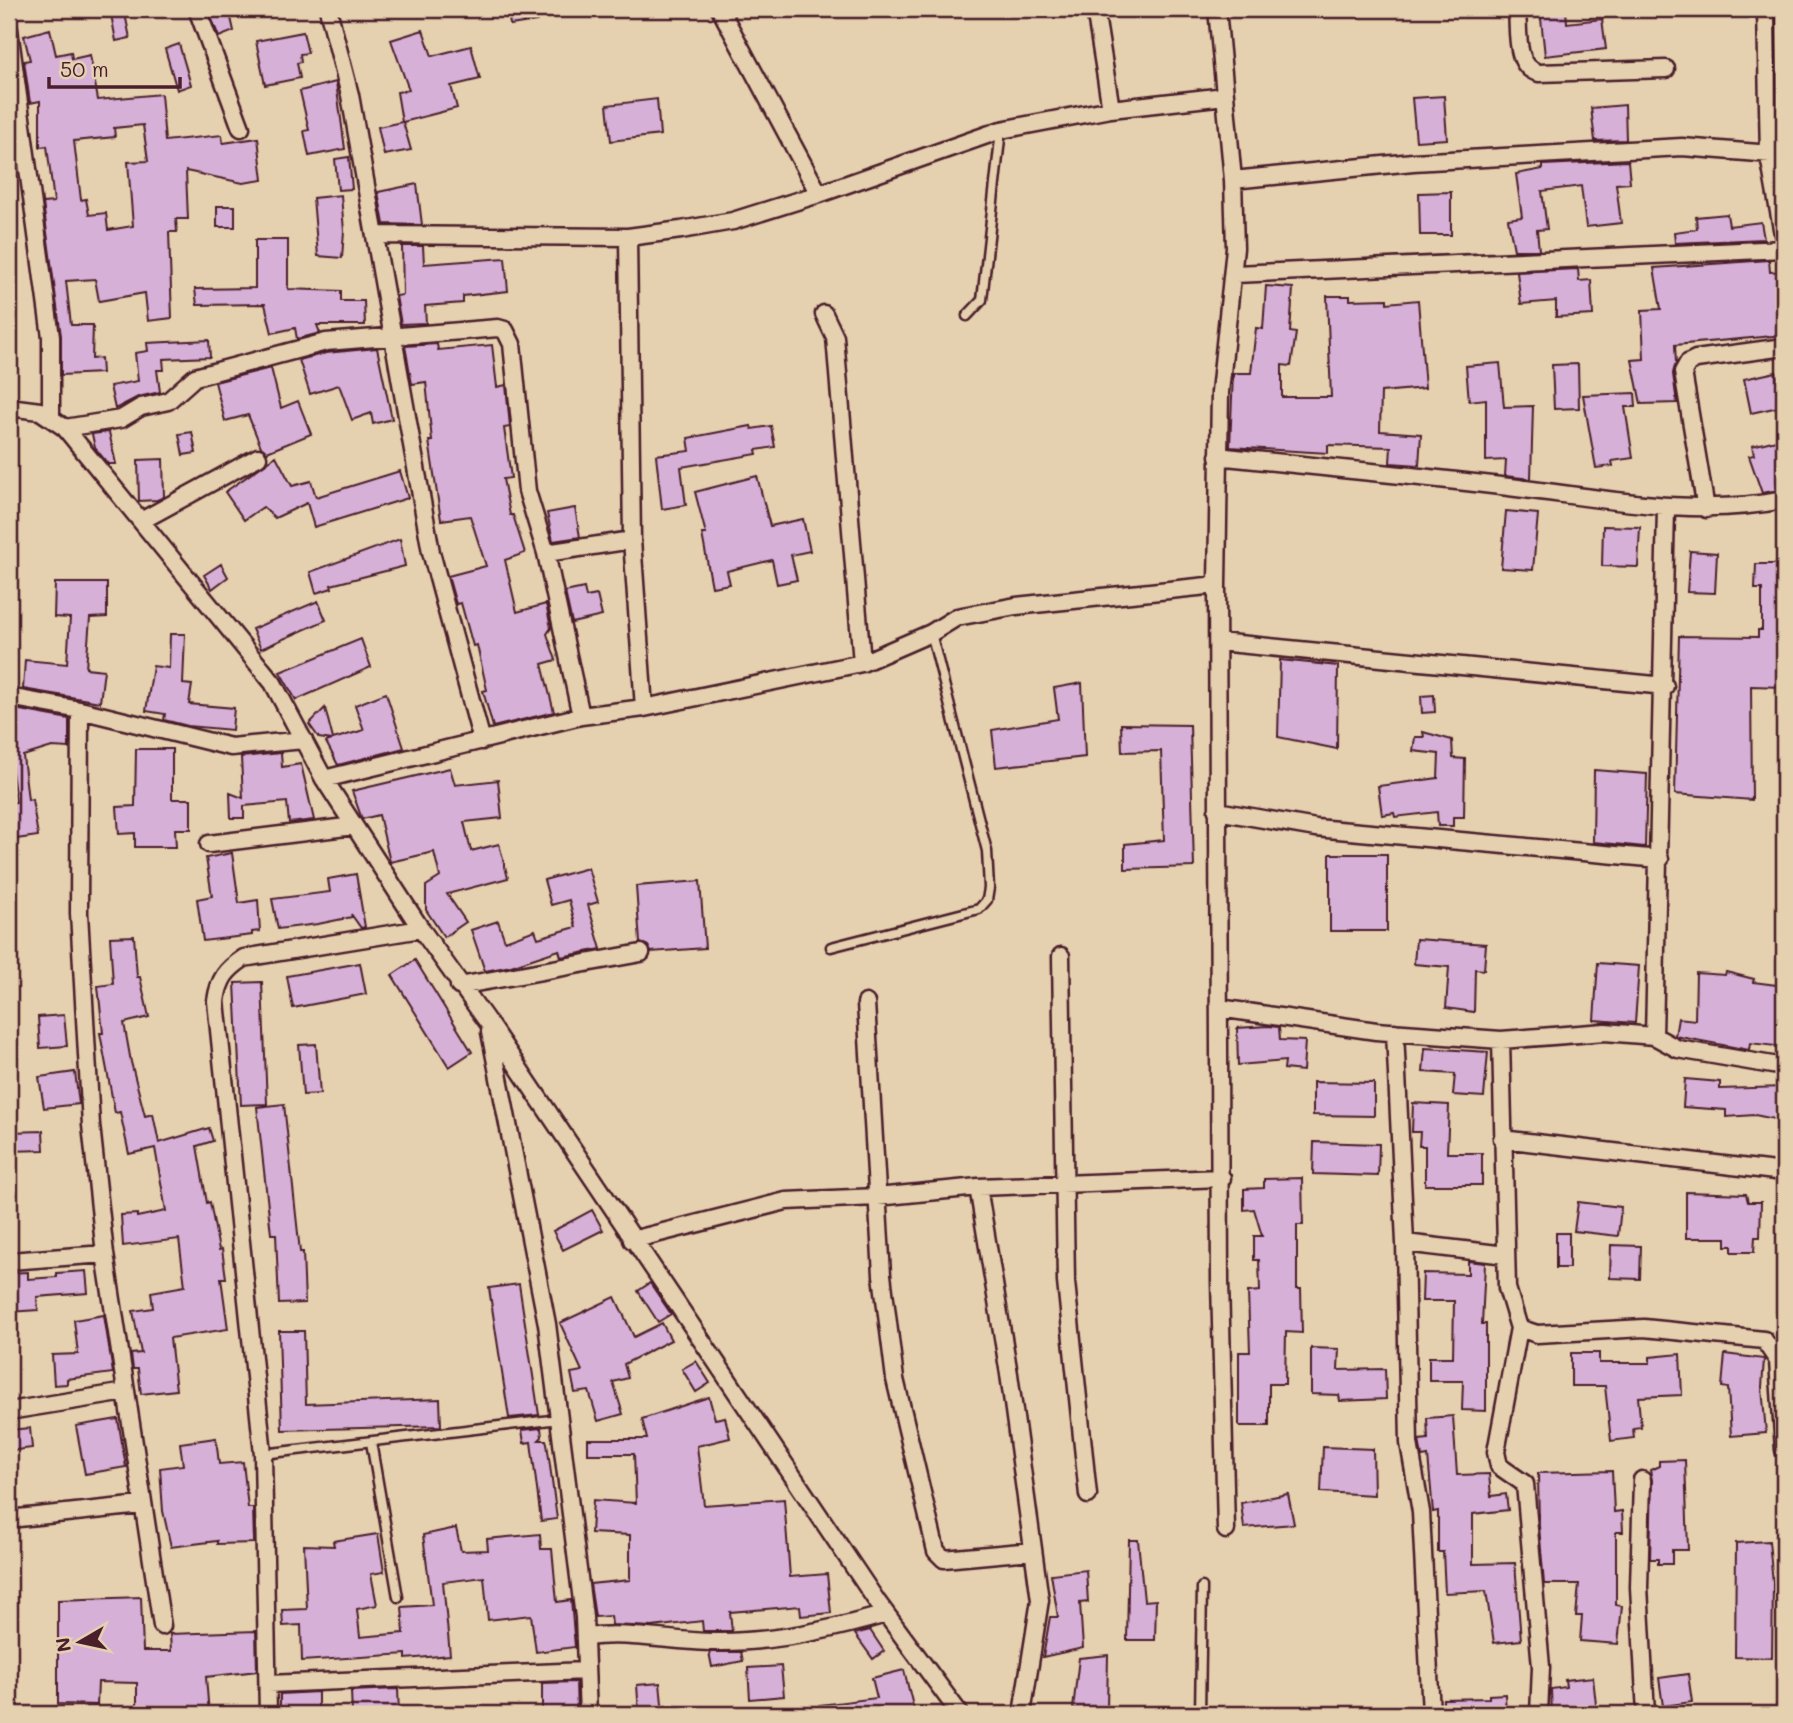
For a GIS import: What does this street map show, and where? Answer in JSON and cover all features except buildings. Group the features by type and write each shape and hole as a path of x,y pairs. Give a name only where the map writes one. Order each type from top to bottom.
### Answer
{"street":[{"path":"197,9 240,128"},
{"path":"328,9 350,95 376,235 390,336 431,552 482,741"},
{"path":"720,9 819,194"},
{"path":"1095,9 1111,109"},
{"path":"1217,9 1233,180 1235,274 1220,392 1217,585 1222,1178 1220,1281 1226,1530"},
{"path":"1517,9 1523,64 1529,71 1539,74 1666,69"},
{"path":"1766,9 1784,240"},
{"path":"9,30 51,337 51,416"},
{"path":"376,235 628,237 733,221 1001,130 1111,109 1225,96"},
{"path":"1233,180 1413,162 1655,148 1682,147 1777,155"},
{"path":"628,237 632,540 644,708"},
{"path":"1235,274 1784,249"},
{"path":"824,314 835,337 862,663"},
{"path":"65,428 121,419 141,407 161,404 195,377 326,342 498,328 509,335 527,491 546,553 581,716"},
{"path":"1706,509 1684,372 1688,363 1696,359 1784,347"},
{"path":"9,407 25,407 51,416 65,428 273,683 324,779 421,929 459,986 489,1024 886,1614 960,1714"},
{"path":"1218,456 1508,486 1666,508 1706,509 1784,500"},
{"path":"141,522 258,457"},
{"path":"1654,1036 1665,686 1666,508"},
{"path":"546,553 632,540"},
{"path":"324,779 581,716 644,708 862,663 931,633 957,617 1017,606 1217,585"},
{"path":"1218,642 1665,686"},
{"path":"9,697 80,710 231,747 304,740"},
{"path":"80,710 79,913 91,1125 105,1254 162,1626"},
{"path":"1217,811 1328,829 1660,859"},
{"path":"209,844 354,826"},
{"path":"268,1714 263,1454 216,1001 218,983 229,968 244,958 421,929"},
{"path":"459,986 641,953"},
{"path":"1061,956 1066,1282 1088,1495"},
{"path":"866,1003 882,1275 895,1378 936,1551 944,1559 1032,1551"},
{"path":"1219,1008 1395,1032 1501,1041 1605,1032 1654,1036 1678,1049 1784,1067"},
{"path":"489,1024 547,1324 586,1637 588,1714"},
{"path":"1395,1032 1405,1243 1409,1443 1421,1512 1431,1714"},
{"path":"1501,1041 1507,1288 1519,1328 1496,1452 1499,1466 1525,1484 1541,1667 1539,1714"},
{"path":"1502,1139 1784,1172"},
{"path":"632,1240 786,1201 877,1197 978,1187 1222,1178"},
{"path":"978,1187 1009,1374 1040,1600 1022,1714"},
{"path":"1405,1243 1506,1255"},
{"path":"9,1261 105,1254"},
{"path":"1519,1328 1536,1334 1644,1328 1764,1340 1778,1362 1784,1450"},
{"path":"9,1410 126,1392"},
{"path":"1642,1480 1639,1587 1646,1714"},
{"path":"9,1519 142,1505"},
{"path":"586,1637 611,1633 716,1642 836,1629 886,1614"},
{"path":"268,1684 586,1671"}],"lane":[{"path":"967,316 982,300 1001,130"},
{"path":"831,947 979,909 987,900 987,852 931,633"},
{"path":"263,1454 560,1419"},
{"path":"371,1443 398,1597"},
{"path":"1200,1714 1202,1587"}]}
